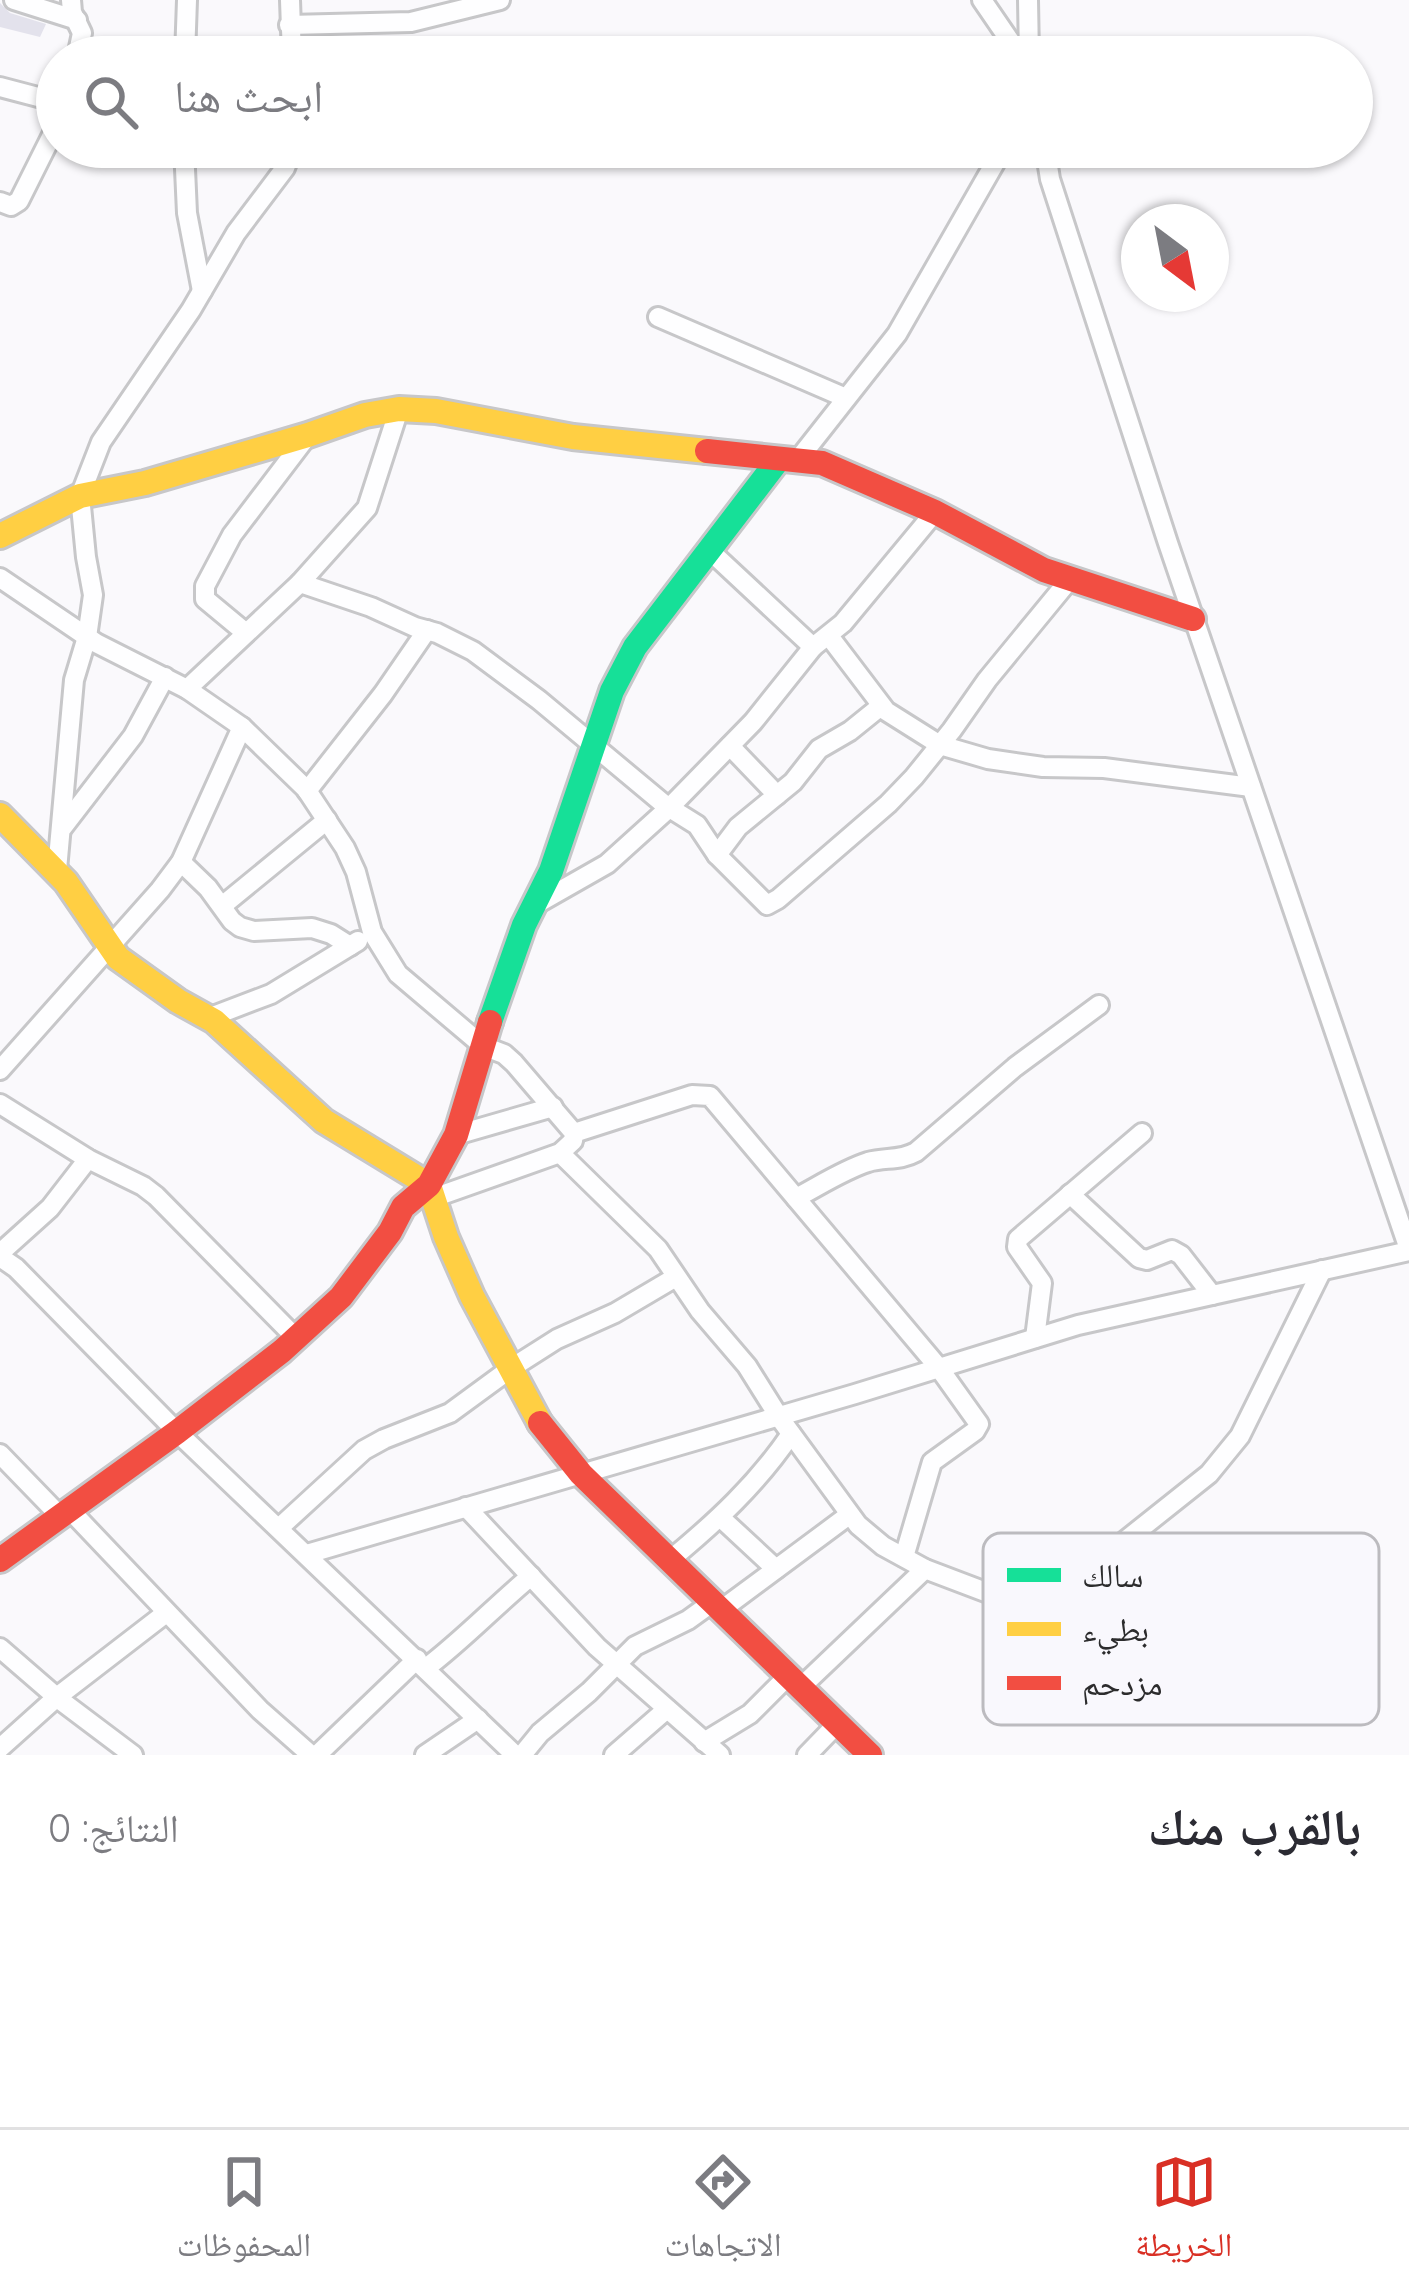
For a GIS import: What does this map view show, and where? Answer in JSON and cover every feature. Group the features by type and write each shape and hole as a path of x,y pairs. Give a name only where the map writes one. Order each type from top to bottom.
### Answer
{"street":[{"path":"14,0 74,10"},
{"path":"186,36 187,0"},
{"path":"290,0 290,36"},
{"path":"386,23 396,0"},
{"path":"289,25 412,22 500,0"},
{"path":"982,0 1009,36"},
{"path":"1026,36 1028,0"},
{"path":"0,87 36,96"},
{"path":"0,202 11,206 19,201 36,167"},
{"path":"185,168 187,213 202,291"},
{"path":"57,871 74,680 88,637 93,596 80,496 101,442 236,233 285,168"},
{"path":"431,1192 456,1135 494,1006 551,871 612,691 634,647 708,549 846,398 897,334 992,168"},
{"path":"307,1554 1078,1325 1409,1250 1193,619 1048,168"},
{"path":"658,317 846,398"},
{"path":"187,689 300,584 367,508 399,410"},
{"path":"0,536 80,496 145,483 365,415 436,411 573,437 822,464 935,512 1044,570 1193,619"},
{"path":"246,633 205,599 205,586 232,535 308,435"},
{"path":"533,906 608,864 669,808 843,623 935,512"},
{"path":"708,549 821,642 881,706 940,746 1043,767 1104,768 1251,787"},
{"path":"0,578 88,637 187,689 242,727 308,791 327,820 356,872 381,950 398,974 483,1046 504,1054 574,1133 573,1141 560,1154 414,1195 341,1298 296,1338 177,1432 0,1560"},
{"path":"300,584 473,651 669,808 697,825 716,855 763,902 771,904 888,803 940,746 1070,578"},
{"path":"308,791 427,630"},
{"path":"62,828 133,736 165,677"},
{"path":"716,855 738,827 793,782 819,749 881,706"},
{"path":"0,1070 181,862 242,727"},
{"path":"730,746 777,794"},
{"path":"0,815 57,871 118,958 208,1018 324,1121 431,1192 446,1237 536,1418 581,1474 870,1755"},
{"path":"222,906 327,820"},
{"path":"181,862 240,927 254,931 312,928 350,946"},
{"path":"208,1018 271,994 373,932"},
{"path":"796,1198 856,1166 916,1152 1015,1067 1099,1005"},
{"path":"574,1133 692,1095 710,1096 940,1368 979,1424 932,1462 904,1557"},
{"path":"0,1103 156,1196 296,1338"},
{"path":"456,1135 553,1107"},
{"path":"1035,1338 1042,1282 1016,1244 1142,1132"},
{"path":"560,1154 644,1233 747,1366 849,1515 883,1546 925,1569 983,1591"},
{"path":"88,1159 50,1208 0,1255 177,1432 519,1755 635,1646 717,1606 849,1515"},
{"path":"1070,1194 1139,1258 1148,1260 1172,1250 1181,1256 1212,1295"},
{"path":"1135,1533 1210,1474 1240,1436 1322,1270"},
{"path":"279,1528 354,1457 384,1439 450,1413 557,1339 615,1313 676,1277"},
{"path":"670,1560 721,1518 791,1434"},
{"path":"0,1454 260,1710 314,1755 421,1663 460,1641 531,1576"},
{"path":"466,1507 616,1664 712,1748 925,1569"},
{"path":"721,1518 776,1569"},
{"path":"0,1748 57,1697 166,1613"},
{"path":"0,1648 133,1755"},
{"path":"614,1755 667,1709"},
{"path":"425,1755 478,1719"},
{"path":"807,1755 838,1723"}],"building":[{"path":"0,3 10,13 46,24 40,36 0,27"}],"traffic: fast":[{"path":"490,1022 524,925 551,871 612,691 635,647 779,459"}],"traffic: slow":[{"path":"0,536 80,496 145,483 365,415 399,409 436,411 573,437 707,451"},
{"path":"0,815 66,882 118,958 214,1021 324,1121 429,1185 472,1296 540,1423"}],"traffic: jam":[{"path":"707,451 822,463 935,512 1044,570 1193,619"},
{"path":"0,1560 177,1432 282,1351 341,1297 403,1207 429,1185 456,1135 490,1022"},
{"path":"540,1423 581,1474 870,1755"}]}
